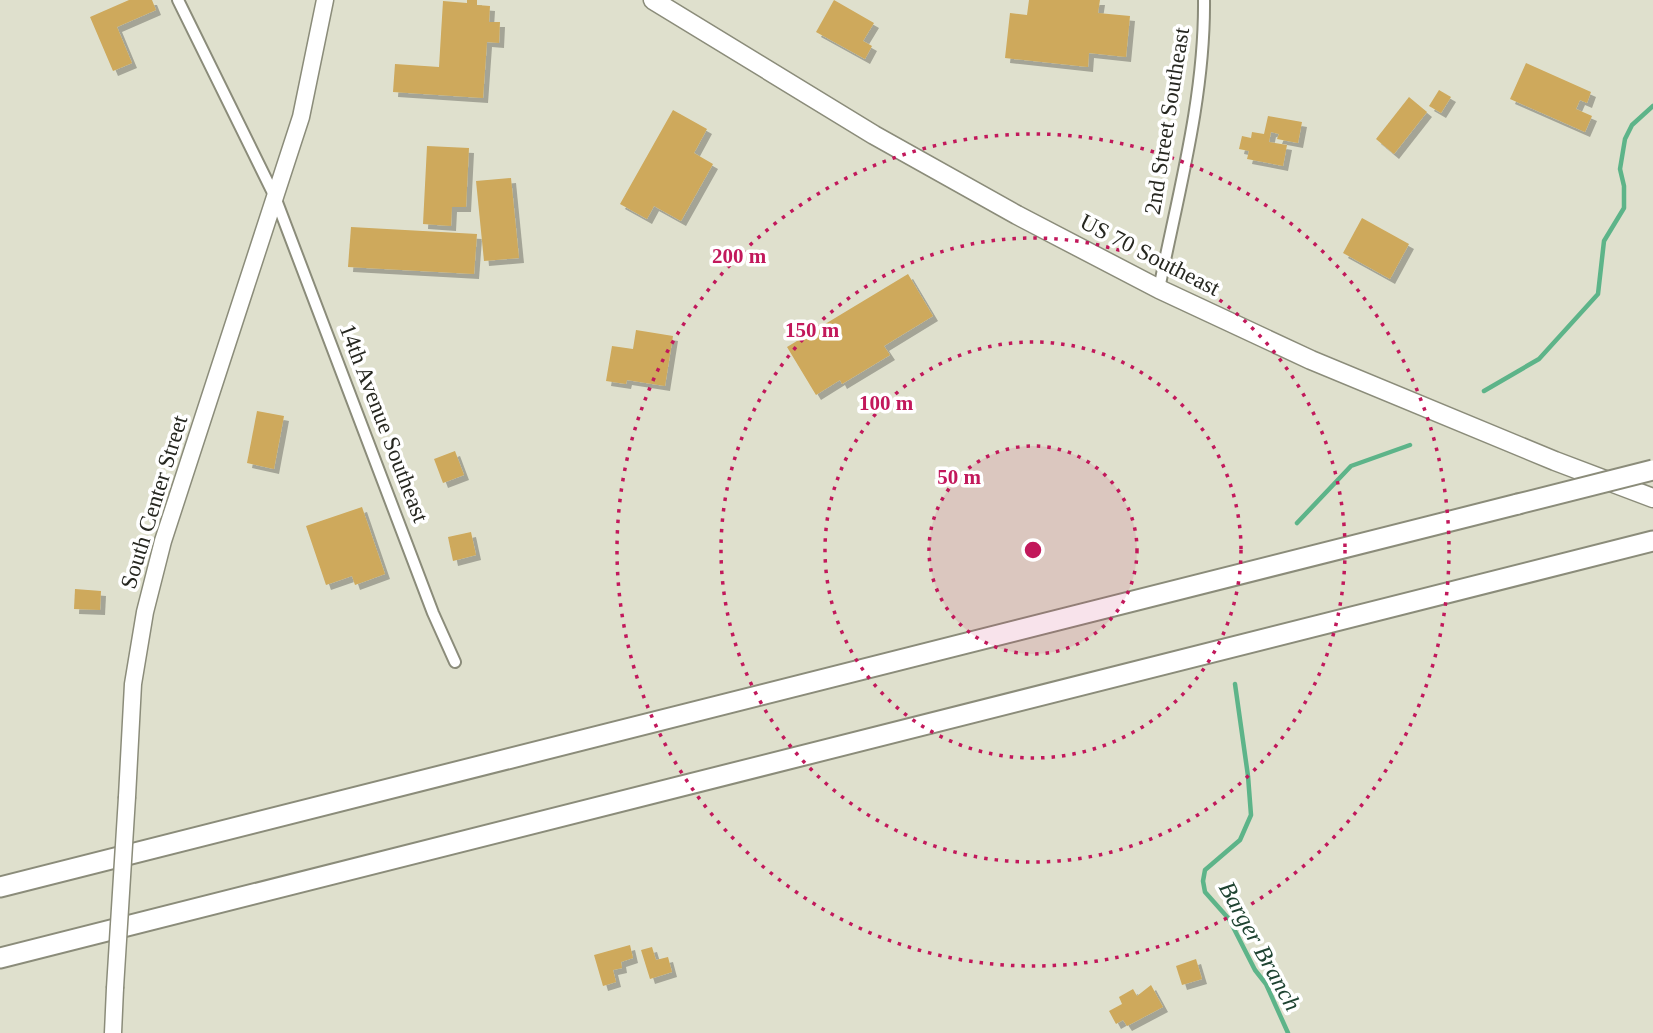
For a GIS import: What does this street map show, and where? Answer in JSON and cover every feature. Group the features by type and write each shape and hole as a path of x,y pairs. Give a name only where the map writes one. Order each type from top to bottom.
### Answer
{"highway":[{"path":"0,887 1653,470"},
{"path":"0,958 1653,541"}],"main road":[{"name":"US 70 Southeast","path":"653,0 874,135 1017,215 1159,289 1323,365 1555,461 1653,498"}],"street":[{"name":"14th Avenue Southeast","path":"178,0 275,197 433,613 455,662"},
{"name":"South Center Street","path":"113,1033 133,684 151,589 163,541 307,94 325,0"},
{"name":"2nd Street Southeast","path":"1159,289 1194,113 1204,37 1204,0"}],"building":[{"path":"129,0 152,0 156,10 117,27 132,63 113,71 90,17"},
{"path":"467,0 477,0 477,5 490,6 489,22 500,22 499,43 487,42 483,98 393,92 395,64 439,67 443,1 467,3"},
{"path":"834,0 874,23 863,41 872,46 865,59 816,32"},
{"path":"1029,0 1100,0 1098,13 1130,16 1126,57 1089,53 1088,67 1005,58 1010,13 1027,15"},
{"path":"1526,63 1591,92 1587,103 1580,100 1576,109 1592,116 1585,132 1510,99"},
{"path":"1439,90 1451,97 1441,113 1429,106"},
{"path":"1409,97 1427,112 1394,154 1376,139"},
{"path":"673,110 707,129 694,153 713,164 681,221 654,206 647,219 620,204"},
{"path":"1268,116 1302,122 1298,143 1277,139 1279,134 1271,132 1269,142 1287,145 1283,166 1247,159 1249,151 1239,149 1242,136 1251,138 1252,132 1264,134"},
{"path":"427,146 469,148 466,207 452,207 451,226 423,224"},
{"path":"511,178 519,258 484,261 476,181"},
{"path":"1362,218 1409,244 1390,279 1343,253"},
{"path":"351,227 477,234 474,274 348,267"},
{"path":"908,274 933,316 884,346 890,355 842,384 840,380 816,395 787,347"},
{"path":"636,330 673,336 665,386 627,380 626,384 606,381 612,346 633,349"},
{"path":"257,411 284,416 274,469 247,463"},
{"path":"455,451 464,475 443,483 434,459"},
{"path":"362,507 385,574 355,585 352,576 326,585 306,526"},
{"path":"471,532 476,555 453,561 448,537"},
{"path":"75,589 101,591 100,610 74,609"},
{"path":"630,945 633,958 621,962 622,968 613,970 616,982 603,986 594,955"},
{"path":"652,947 656,960 668,957 672,972 650,979 641,950"},
{"path":"1196,959 1202,979 1182,985 1176,966"},
{"path":"1151,985 1163,1007 1127,1026 1123,1020 1116,1024 1109,1011 1122,1004 1119,997 1133,989 1137,996"}],"waterway":[{"name":"Barger Branch","path":"1484,391 1539,359 1598,294 1604,241 1624,208 1624,186 1620,169 1625,139 1632,125 1653,106"},
{"name":"Barger Branch","path":"1297,523 1351,466 1410,445"},
{"name":"Barger Branch","path":"1235,684 1251,815 1240,840 1205,870 1203,881 1205,892 1229,919 1255,970 1266,984 1288,1033"}]}
